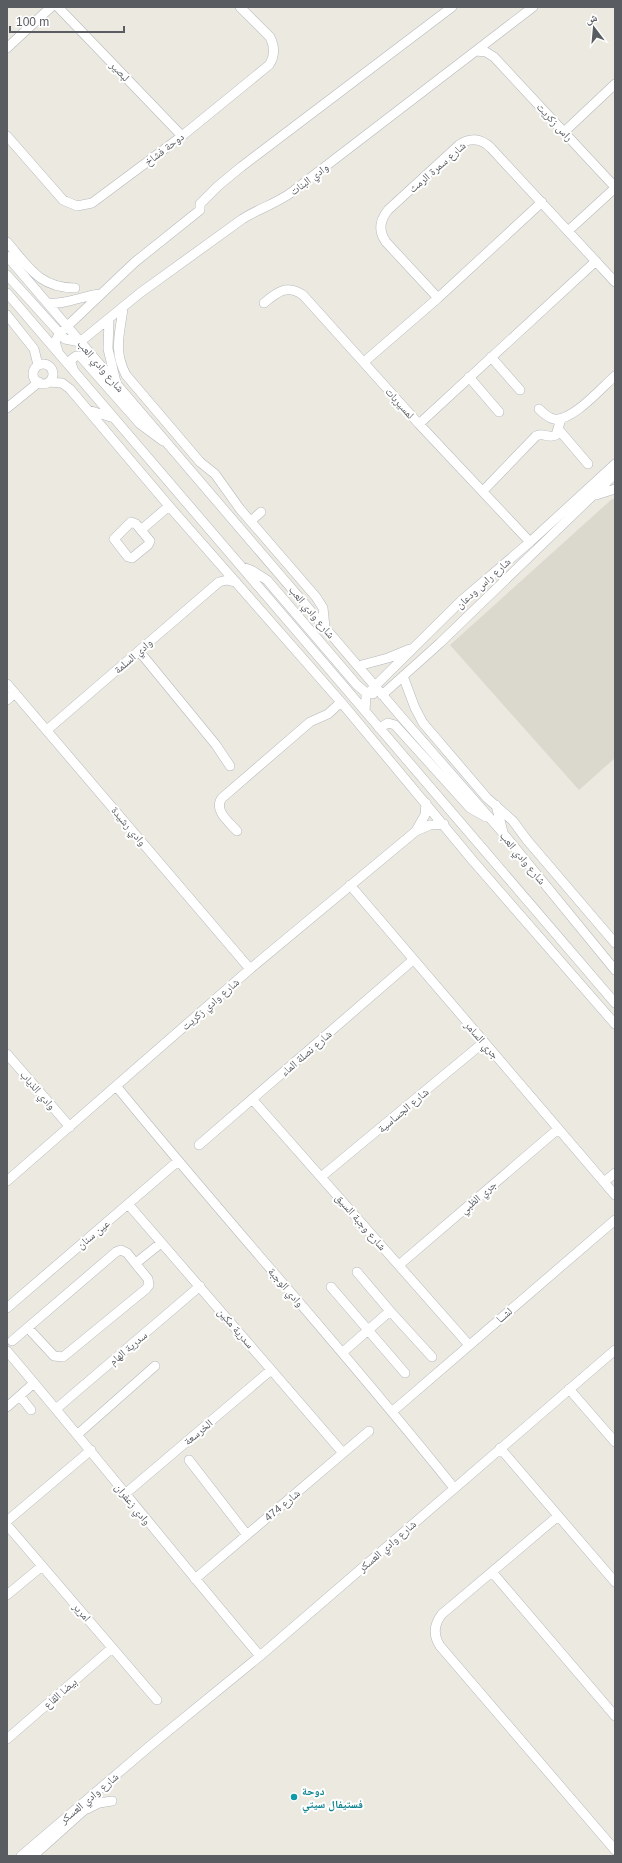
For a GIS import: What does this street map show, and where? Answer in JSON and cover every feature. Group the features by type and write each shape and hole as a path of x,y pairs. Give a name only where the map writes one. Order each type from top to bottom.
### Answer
{"street":[{"path":"7,48 51,7"},
{"name":"لبصير","path":"58,7 182,136"},
{"path":"59,353 55,342 59,334 135,262 200,210 200,204 218,186 240,167 452,7"},
{"name":"وادي البنات","path":"80,342 140,293 241,220 256,210 275,203 292,192 533,7"},
{"name":"دوحة فشاخ","path":"7,136 63,200 72,205 82,206 97,201 265,70 272,60 274,48 270,37 246,9"},
{"path":"492,38 492,50 494,57"},
{"name":"راس زكريت","path":"476,51 486,52 494,57 615,187"},
{"path":"564,132 615,84"},
{"name":"شارع سمرة الرمث","path":"438,298 384,239 381,231 381,222 388,210 459,146 464,142 476,139 487,143 615,282"},
{"path":"568,231 615,187"},
{"path":"364,362 438,298 542,202"},
{"path":"7,242 32,271 43,281 57,287 75,288"},
{"name":"شارع وادي العب","path":"7,256 358,666 372,690"},
{"path":"419,424 596,261"},
{"path":"7,275 59,334 68,341 80,342"},
{"name":"لمسيربات","path":"264,303 279,291 286,289 298,291 419,424 484,491 530,542"},
{"path":"7,293 615,1003"},
{"path":"47,303 59,303 84,296 100,294"},
{"path":"123,308 118,354 120,365 126,375 200,462 215,474 251,521 319,600 323,608 325,627"},
{"path":"7,315 34,348 38,366 27,384 7,401"},
{"path":"109,319 108,349 118,385"},
{"path":"74,371 71,363 72,359 76,356 80,356 140,424 156,437 168,443"},
{"path":"491,357 520,390"},
{"path":"38,366 44,364 50,367 53,373 49,382"},
{"path":"34,374 39,382"},
{"path":"539,409 549,417 561,419 570,416 615,376"},
{"path":"469,377 499,412"},
{"path":"7,408 39,382 58,382 66,386 341,702 615,1024"},
{"path":"88,410 114,418"},
{"path":"484,491 536,436 541,434 554,436 559,430 561,419"},
{"path":"559,430 588,464"},
{"path":"150,461 160,494"},
{"name":"شارع راس ودعان","path":"372,690 475,588 530,542 615,464"},
{"name":"شارع راس ودعان","path":"382,695 440,643 615,474"},
{"path":"590,498 600,492 615,489"},
{"path":"208,490 232,496"},
{"path":"141,530 169,506"},
{"path":"251,521 261,512"},
{"path":"221,565 219,582 227,580 236,582"},
{"path":"241,566 251,570 267,580 357,685 382,695"},
{"name":"وادي السلمة","path":"48,730 219,582"},
{"path":"293,647 314,653"},
{"path":"358,666 388,658 415,647"},
{"path":"139,651 216,745 230,766"},
{"name":"شارع وادي العب","path":"403,676 414,708 428,729 487,798 513,821 527,840 615,943"},
{"name":"وادي رشيدة","path":"7,684 48,730 250,969"},
{"path":"365,711 365,701 372,690"},
{"path":"7,700 15,693"},
{"name":"شارع وادي العب","path":"382,695 504,833 615,970"},
{"path":"237,831 220,812 219,803 222,798 310,722 328,714 341,702"},
{"path":"404,720 428,729"},
{"path":"380,728 388,723 395,725 470,808 490,818"},
{"path":"410,764 419,794"},
{"name":"شارع وادي زكريت","path":"416,831 425,815 426,802"},
{"path":"496,805 504,833"},
{"name":"شارع وادي زكريت","path":"7,1181 250,969 416,831 430,825 444,824"},
{"path":"453,835 482,847"},
{"name":"جري السامر","path":"350,885 615,1195"},
{"name":"شارع نصلة الماء","path":"199,1145 414,960"},
{"name":"شارع الجساسية","path":"321,1177 484,1042"},
{"name":"وادي الذياب","path":"7,1054 70,1127"},
{"name":"وادي الوجبة","path":"117,1086 178,1162 393,1411 454,1488"},
{"name":"شارع وجبة السيق","path":"252,1099 469,1345"},
{"name":"جري الظبي","path":"399,1265 558,1129"},
{"name":"عين سنان","path":"7,1308 178,1162"},
{"path":"604,1182 615,1173"},
{"name":"سدرية مكين","path":"128,1204 343,1453"},
{"name":"لشــا","path":"393,1411 615,1220"},
{"path":"136,1264 161,1243"},
{"path":"12,1341 116,1252 124,1251 148,1279 148,1287 66,1356 60,1358 54,1356 28,1328"},
{"path":"356,1272 390,1312 432,1357"},
{"name":"سدرية الهام","path":"56,1409 200,1286"},
{"path":"332,1287 405,1373"},
{"path":"343,1352 390,1312"},
{"name":"شارع وادي العسكر","path":"21,1856 260,1656 615,1350"},
{"name":"وادي زعفران","path":"7,1351 78,1434 125,1494 260,1656"},
{"path":"78,1434 155,1366"},
{"name":"الخرسعة","path":"125,1494 272,1370"},
{"path":"7,1407 34,1383"},
{"path":"569,1389 615,1442"},
{"path":"20,1396 31,1410"},
{"name":"شارع 474","path":"195,1579 369,1430"},
{"path":"500,1448 615,1582"},
{"path":"7,1521 91,1450"},
{"path":"189,1460 247,1535"},
{"path":"558,1516 439,1618 435,1630 438,1643 615,1850"},
{"name":"امرير","path":"7,1525 157,1700"},
{"path":"7,1596 42,1566"},
{"path":"492,1572 615,1716"},
{"name":"بيضا القاع","path":"7,1739 112,1648"},
{"name":"شارع وادي العسكر","path":"33,1856 151,1750 157,1741"},
{"path":"84,1811 99,1804 112,1801"}],"shaded area":[{"path":"612,499 615,499 615,758 579,790 450,645"}],"place":[{"name":"دوحة فستيفال سيتي","path":"294,1797"}]}
